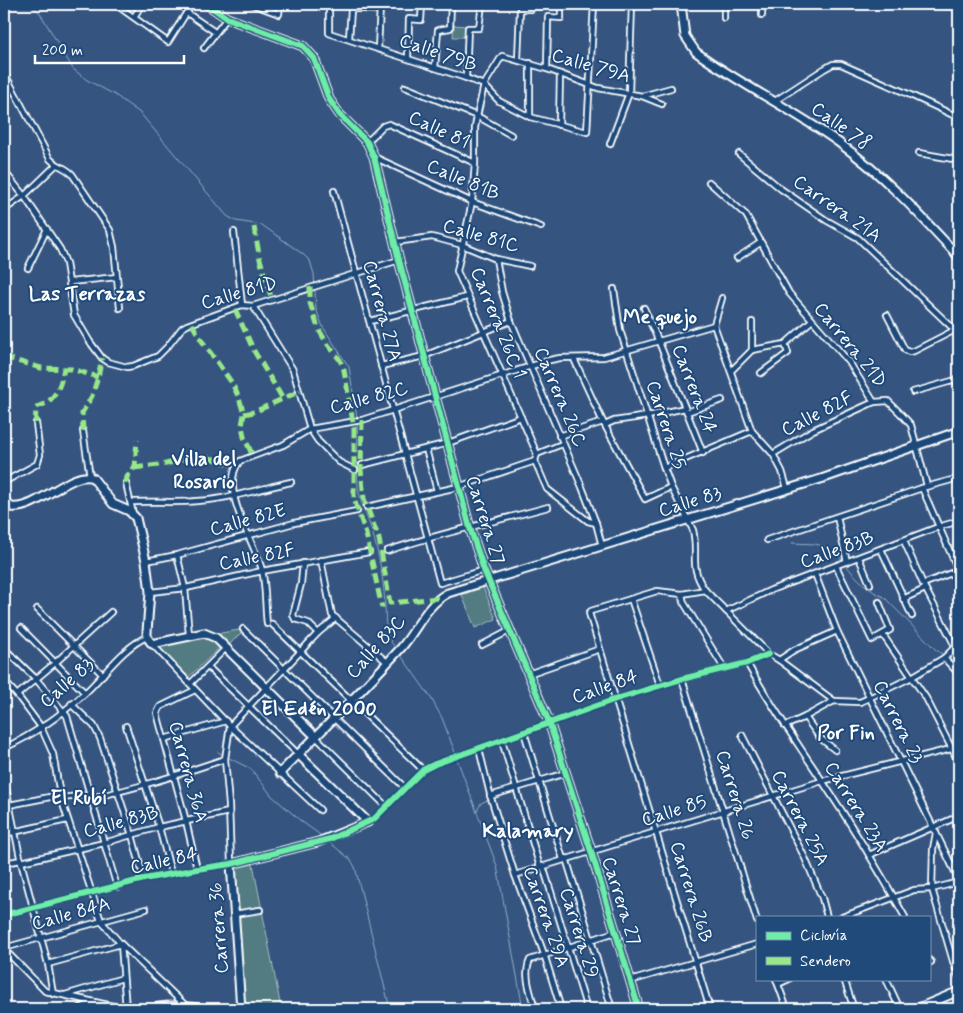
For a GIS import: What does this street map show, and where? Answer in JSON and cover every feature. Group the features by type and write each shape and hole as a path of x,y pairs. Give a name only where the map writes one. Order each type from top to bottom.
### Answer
{"street":[{"path":"115,4 168,42 192,4"},
{"path":"134,17 142,4"},
{"path":"204,48 227,18 207,4"},
{"path":"252,4 279,14 280,4"},
{"name":"Calle 79B","path":"329,4 329,32 484,85 500,101 530,117 588,132 590,84"},
{"path":"408,58 409,19 421,20 422,4"},
{"path":"436,68 438,30 450,28 451,4"},
{"path":"466,78 468,28 479,28 482,4"},
{"path":"547,68 548,17 561,18 562,4"},
{"path":"590,84 594,4"},
{"path":"610,144 629,93 632,4"},
{"name":"Calle 78","path":"682,4 683,30 687,42 696,52 836,141 873,169 912,205 959,257"},
{"path":"724,4 724,18"},
{"path":"762,4 762,15"},
{"path":"378,49 380,6 392,5"},
{"path":"349,39 350,9 363,6"},
{"path":"518,60 520,9 531,6"},
{"path":"187,13 215,32"},
{"name":"Carrera 27","path":"227,18 304,46 314,58 329,99 340,115 367,142 374,157 412,311 470,528 488,582 548,722 566,773 639,1009"},
{"name":"Calle 79A","path":"502,56 547,68 598,88 642,96 671,88"},
{"name":"Carrera 26C 1","path":"502,56 484,85 475,128 472,202 457,271 537,454"},
{"path":"530,64 530,117"},
{"path":"775,102 829,66 841,64 901,92 919,98 959,118"},
{"path":"4,72 50,159 56,165 66,168 72,174 110,230 120,308"},
{"path":"559,125 560,74"},
{"path":"405,87 478,116 511,135"},
{"path":"642,96 662,104"},
{"name":"Calle 81","path":"367,142 383,126 389,124 475,163"},
{"path":"919,153 959,160"},
{"name":"Carrera 21A","path":"738,154 781,189 826,220 858,238 957,332"},
{"name":"Calle 81B","path":"374,157 472,202 541,227"},
{"path":"4,210 24,196 56,165"},
{"path":"4,171 24,196 60,249 66,263 70,282 117,277"},
{"name":"Carrera 21D","path":"709,182 746,214 788,293 849,362 874,402 888,401 911,425 925,487 938,527 959,570"},
{"name":"Carrera 27A","path":"334,191 440,583 484,570"},
{"path":"28,268 47,229"},
{"path":"234,232 242,306"},
{"name":"Calle 81C","path":"395,242 432,237 462,245 496,258 530,266"},
{"path":"737,258 760,243"},
{"name":"Carrera 26C","path":"496,258 502,292 511,321 582,487 596,523 602,546"},
{"name":"Calle 81D","path":"70,282 74,315 84,333 102,358 117,365 127,367 158,356 182,328 187,325 242,306 254,306 399,260"},
{"name":"Carrera 25","path":"614,289 618,321 664,468 671,487 693,530 695,537 694,569 705,590"},
{"path":"370,321 467,297"},
{"path":"722,298 714,325 752,431 773,454 782,471 787,488"},
{"path":"254,306 293,370 310,429 318,441 338,462 355,470"},
{"name":"Carrera 24","path":"644,308 703,453"},
{"path":"887,315 905,350 909,352 957,332"},
{"path":"381,366 424,356 511,321"},
{"path":"731,371 752,350 785,344 811,321"},
{"path":"752,322 752,350"},
{"name":"Calle 82C","path":"234,496 233,476 236,466 242,460 283,445 310,429 362,420 560,358 604,357 714,325"},
{"path":"761,372 788,353 785,344"},
{"path":"574,359 604,423 645,499 671,487"},
{"path":"913,392 959,378"},
{"path":"559,436 604,423 686,410 722,400"},
{"name":"Calle 82F","path":"773,454 813,430 874,402"},
{"path":"362,465 448,443 520,417"},
{"path":"4,482 37,464 40,455 36,423"},
{"path":"83,431 90,477"},
{"path":"664,468 752,431"},
{"name":"Calle 83","path":"432,605 438,598 448,593 828,476 959,431"},
{"path":"562,444 537,454 535,461 547,489 588,521 596,523"},
{"path":"426,449 437,491"},
{"path":"367,507 458,486 535,461"},
{"path":"4,499 12,506 22,507 32,504 65,484 83,477 90,477 97,482 113,504 133,514"},
{"path":"767,540 925,487 959,478"},
{"path":"131,502 152,500 198,502 234,496 291,482"},
{"path":"126,483 146,560 150,592 148,637 152,644 230,726 320,810"},
{"path":"208,666 368,822 423,770 301,651 269,624 262,570 234,496"},
{"path":"387,551 428,537 548,507"},
{"name":"Calle 82E","path":"146,560 177,555 294,523 357,511"},
{"path":"836,517 845,563"},
{"name":"Calle 83B","path":"726,611 771,590 938,527 959,521"},
{"path":"785,726 834,701 860,702 869,698 912,677 946,656 957,644 925,589 904,541"},
{"path":"881,550 912,616"},
{"name":"Calle 82F","path":"150,592 185,588 262,570 369,552"},
{"path":"177,555 185,588 189,635"},
{"path":"859,558 870,584"},
{"path":"322,560 331,612 387,662"},
{"path":"304,563 293,614 295,619 308,623 318,633"},
{"path":"836,566 870,640 874,640 890,631 879,602"},
{"path":"923,584 959,570"},
{"name":"Carrera 23","path":"815,574 837,631 959,881"},
{"path":"903,600 925,589"},
{"path":"660,685 631,599 657,591 682,594 705,590 768,654 834,701"},
{"path":"682,594 684,603 724,668"},
{"name":"Carrera 26B","path":"631,599 591,611 590,616 710,1009"},
{"name":"Calle 83C","path":"280,773 402,646 432,605"},
{"path":"37,609 103,675"},
{"path":"17,695 111,612"},
{"path":"230,726 318,633 336,618"},
{"path":"20,628 84,693"},
{"path":"243,629 405,788"},
{"path":"482,644 509,631"},
{"path":"779,660 794,650 837,631"},
{"path":"152,644 204,633 218,640 386,806"},
{"path":"883,635 926,698 959,763"},
{"name":"Calle 83","path":"4,748 41,727 63,711 135,644 148,637"},
{"path":"190,684 226,648"},
{"path":"528,674 600,649"},
{"path":"7,651 36,679 67,716 89,797 117,887"},
{"name":"Calle 84","path":"423,770 461,754 616,699 682,678 747,663 768,654"},
{"path":"946,656 959,674"},
{"name":"Carrera 23A","path":"747,663 764,694 869,855 904,916"},
{"name":"Carrera 26","path":"682,678 756,918"},
{"path":"4,681 41,727 53,754 60,797 101,921 121,944 186,1006"},
{"name":"Carrera 36A","path":"196,690 160,708 157,713 197,869"},
{"path":"72,704 94,726 100,738 132,835 144,879"},
{"path":"805,717 820,738 835,750"},
{"path":"164,739 226,721"},
{"path":"126,726 146,784 171,873"},
{"name":"Carrera 36","path":"230,726 225,757 230,864 241,1009"},
{"path":"524,732 612,1009"},
{"name":"Carrera 25A","path":"742,735 805,858 822,898 827,916"},
{"name":"Carrera 29","path":"502,741 587,1009"},
{"name":"Calle 85","path":"515,875 590,850 657,832 822,781 959,747"},
{"name":"Carrera 29A","path":"479,749 490,796 515,875 562,1009"},
{"path":"4,806 60,797 89,797 118,792 174,776 225,757"},
{"path":"490,796 566,773"},
{"path":"4,778 21,861 48,964 53,994"},
{"name":"Calle 83B","path":"4,863 104,843 159,827 229,812"},
{"path":"869,855 935,830 959,816"},
{"path":"4,834 67,820"},
{"name":"Calle 84","path":"4,915 93,894 144,879 230,864 322,841 368,822"},
{"path":"935,830 932,889 959,976"},
{"path":"857,915 914,890 932,889 959,881"},
{"name":"Calle 84A","path":"4,949 146,910"},
{"path":"234,914 260,910"},
{"path":"536,1009 526,974 530,960 615,932"},
{"path":"48,964 121,944"},
{"path":"4,949 45,991 126,1009 121,944"},
{"path":"630,981 756,944"},
{"path":"63,995 123,978"},
{"path":"844,980 854,1009"},
{"path":"886,980 900,1009"},
{"path":"777,982 787,1009"},
{"path":"916,1009 959,991"},
{"path":"78,1009 94,1002"},
{"path":"146,1009 167,1004 212,1009"}],"green space":[{"path":"366,4 377,5 377,14 365,13"},
{"path":"454,25 466,26 465,37 453,37"},
{"path":"483,587 496,619 475,628 462,595"},
{"path":"239,630 241,633 228,646 218,637 221,633"},
{"path":"201,636 213,641 220,647 189,677 159,648 159,645"},
{"path":"253,864 280,1003 283,1009 244,1009 233,868"}],"waterway":[{"path":"30,4 40,13 73,69 87,80 115,95 140,113 227,216 236,221 262,225 310,261 314,274 316,309 323,327 349,367 357,418"},
{"path":"357,422 357,479 359,493 379,559 384,587 386,629 396,649"},
{"path":"792,543 815,544 826,547 843,560"},
{"path":"846,565 863,584 873,592 884,597 936,650 944,655"},
{"path":"400,654 431,698 442,718 456,755"},
{"path":"950,658 959,667"},
{"path":"218,752 224,755"},
{"path":"227,757 251,769 272,796 323,837"},
{"path":"457,759 497,866 523,1009"},
{"path":"477,811 481,803 490,799"},
{"path":"328,841 351,860 355,867 390,1009"}],"marked path":[{"path":"254,227 260,259 272,300"},
{"path":"310,287 310,303 318,328 340,360 344,370 354,428 354,499 366,534 382,608"},
{"path":"235,309 254,351 283,399"},
{"path":"192,324 232,383 239,398 244,414 242,425 244,437 253,456"},
{"path":"4,357 41,368 72,369 98,377"},
{"path":"83,431 82,413 92,396 102,358"},
{"path":"36,423 37,408 54,396 60,385 64,368"},
{"path":"244,414 254,412 300,391"},
{"path":"362,420 361,469 364,499 379,539 390,603 438,598"},
{"path":"126,483 127,477 135,466 137,440"},
{"path":"134,468 166,464 194,456 214,459 236,466"}],"cycle path":[{"path":"207,4 227,18 303,46 314,58 329,99 340,115 367,142 374,157 399,260 470,528 484,570 549,722 639,1009"},
{"path":"4,915 144,879 231,864 330,839 374,819 423,770 435,764 616,699 682,679 747,663 769,654"}],"district":[{"name":"Las Terrazas","path":"87,294"},
{"name":"Me quejo","path":"660,317"},
{"name":"Villa del Rosario","path":"204,470"},
{"name":"El Edén 2000","path":"319,709"},
{"name":"Por Fin","path":"846,733"},
{"name":"El Rubí","path":"79,798"},
{"name":"Kalamary","path":"528,831"}]}
